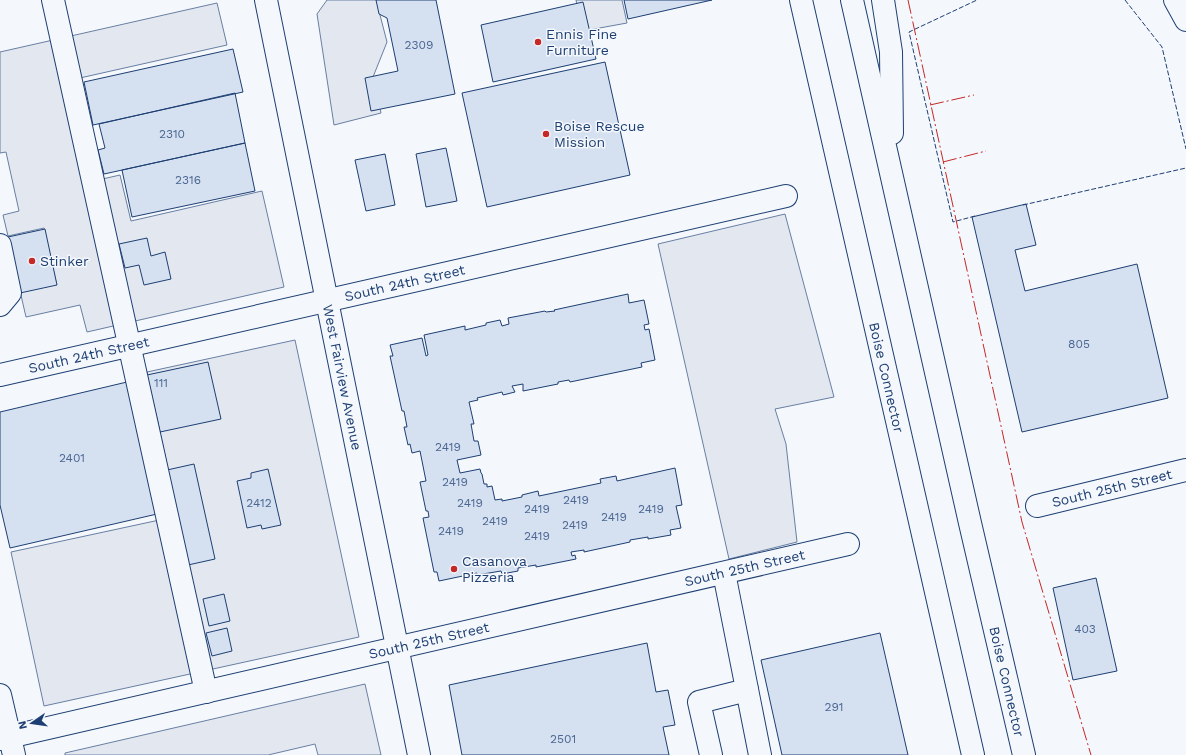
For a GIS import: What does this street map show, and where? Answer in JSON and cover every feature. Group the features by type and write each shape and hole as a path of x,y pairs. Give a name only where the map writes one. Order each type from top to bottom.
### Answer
{"main road":[{"path":"53,0 206,692"},
{"name":"West Fairview Avenue","path":"266,0 419,755"},
{"name":"Boise Connector","path":"801,0 842,188 924,534 973,755"},
{"name":"Boise Connector","path":"852,0 1024,755"},
{"path":"883,0 891,52 893,180"},
{"path":"1175,0 1186,20"},
{"name":"South 24th Street","path":"1,370 129,346 786,196"},
{"path":"0,245 10,293 0,304"},
{"name":"South 25th Street","path":"1037,506 1186,470"},
{"name":"South 25th Street","path":"8,744 206,692 848,544"},
{"path":"724,573 760,755"},
{"path":"711,755 699,702 747,690"},
{"path":"0,695 8,744"}],"shaded area":[{"path":"327,0 379,0 380,15 387,42 373,77 381,113 334,125 317,14"},
{"path":"576,0 622,0 627,23 583,31"},
{"path":"217,3 227,45 62,82 85,183 120,175 131,221 262,191 284,287 87,332 80,305 26,317 20,291 56,282 44,228 8,236 3,215 19,211 6,152 0,153 0,52"},
{"path":"785,214 834,397 775,409 786,444 797,542 729,559 658,244"},
{"path":"295,340 359,637 44,706 11,552 178,516 147,372"},
{"path":"365,684 381,755 318,755 315,744 268,755 65,755 65,753"}],"building":[{"path":"376,0 436,0 455,94 371,111 365,78 398,71 387,18 379,14"},
{"path":"624,0 712,0 628,19"},
{"name":"Ennis Fine Furniture","path":"583,2 596,59 493,82 481,25"},
{"path":"233,49 243,92 93,125 84,82"},
{"name":"Boise Rescue Mission","path":"605,62 630,175 487,207 462,93"},
{"path":"235,93 245,143 104,174 98,150 105,148 99,124"},
{"path":"245,143 255,191 132,217 122,170"},
{"path":"446,148 457,201 426,207 416,154"},
{"path":"385,154 395,205 366,211 355,160"},
{"path":"1026,204 1036,245 1015,250 1025,291 1137,264 1168,398 1022,432 972,217"},
{"name":"Stinker","path":"45,229 57,285 20,293 8,237"},
{"path":"147,238 151,256 165,252 171,279 144,285 139,265 125,268 119,244"},
{"path":"628,294 629,303 644,300 649,324 644,325 645,330 649,329 655,360 641,363 642,367 570,382 569,380 558,382 558,384 523,391 523,384 512,386 515,392 503,395 502,392 477,398 478,400 469,402 474,424 471,424 474,441 478,441 481,455 457,460 460,473 480,469 484,484 487,484 487,487 492,486 495,500 502,499 502,501 522,497 522,495 538,491 539,496 601,483 600,479 616,476 617,481 675,468 682,505 676,506 681,528 670,530 671,535 630,540 630,542 584,552 584,550 571,552 572,556 575,555 576,559 536,567 536,565 518,568 518,571 502,574 501,571 477,575 477,573 439,581 437,572 434,572 423,518 429,517 428,511 426,511 420,482 426,481 420,451 412,453 410,444 408,445 404,427 407,427 390,356 393,356 390,345 422,338 426,356 428,355 424,335 465,326 465,330 500,320 502,326 509,324 508,318 545,311 555,311 554,310"},
{"path":"208,362 221,419 160,432 147,375"},
{"path":"127,382 157,514 10,548 0,505 0,412"},
{"path":"194,464 215,559 188,565 167,470"},
{"path":"268,469 281,525 262,529 261,525 247,528 237,481 251,478 251,473"},
{"path":"1096,578 1117,671 1073,680 1053,588"},
{"path":"224,594 230,621 209,626 203,599"},
{"path":"227,628 232,651 212,656 206,633"},
{"path":"880,633 908,755 782,755 761,660"},
{"path":"647,643 656,692 668,690 675,725 663,727 669,755 462,755 449,685"}],"fence":[{"path":"975,216 953,222 909,32 977,0"},
{"path":"1125,0 1162,47 1186,149"},
{"path":"1023,205 1186,168"}],"power":[{"path":"908,0 1022,522 1091,755"},
{"path":"930,105 974,95"},
{"path":"943,162 986,151"}],"place":[{"name":"Ennis Fine Furniture","path":"538,42"},
{"name":"Boise Rescue Mission","path":"546,134"},
{"name":"Stinker","path":"32,261"},
{"name":"Casanova Pizzeria","path":"454,569"}]}
